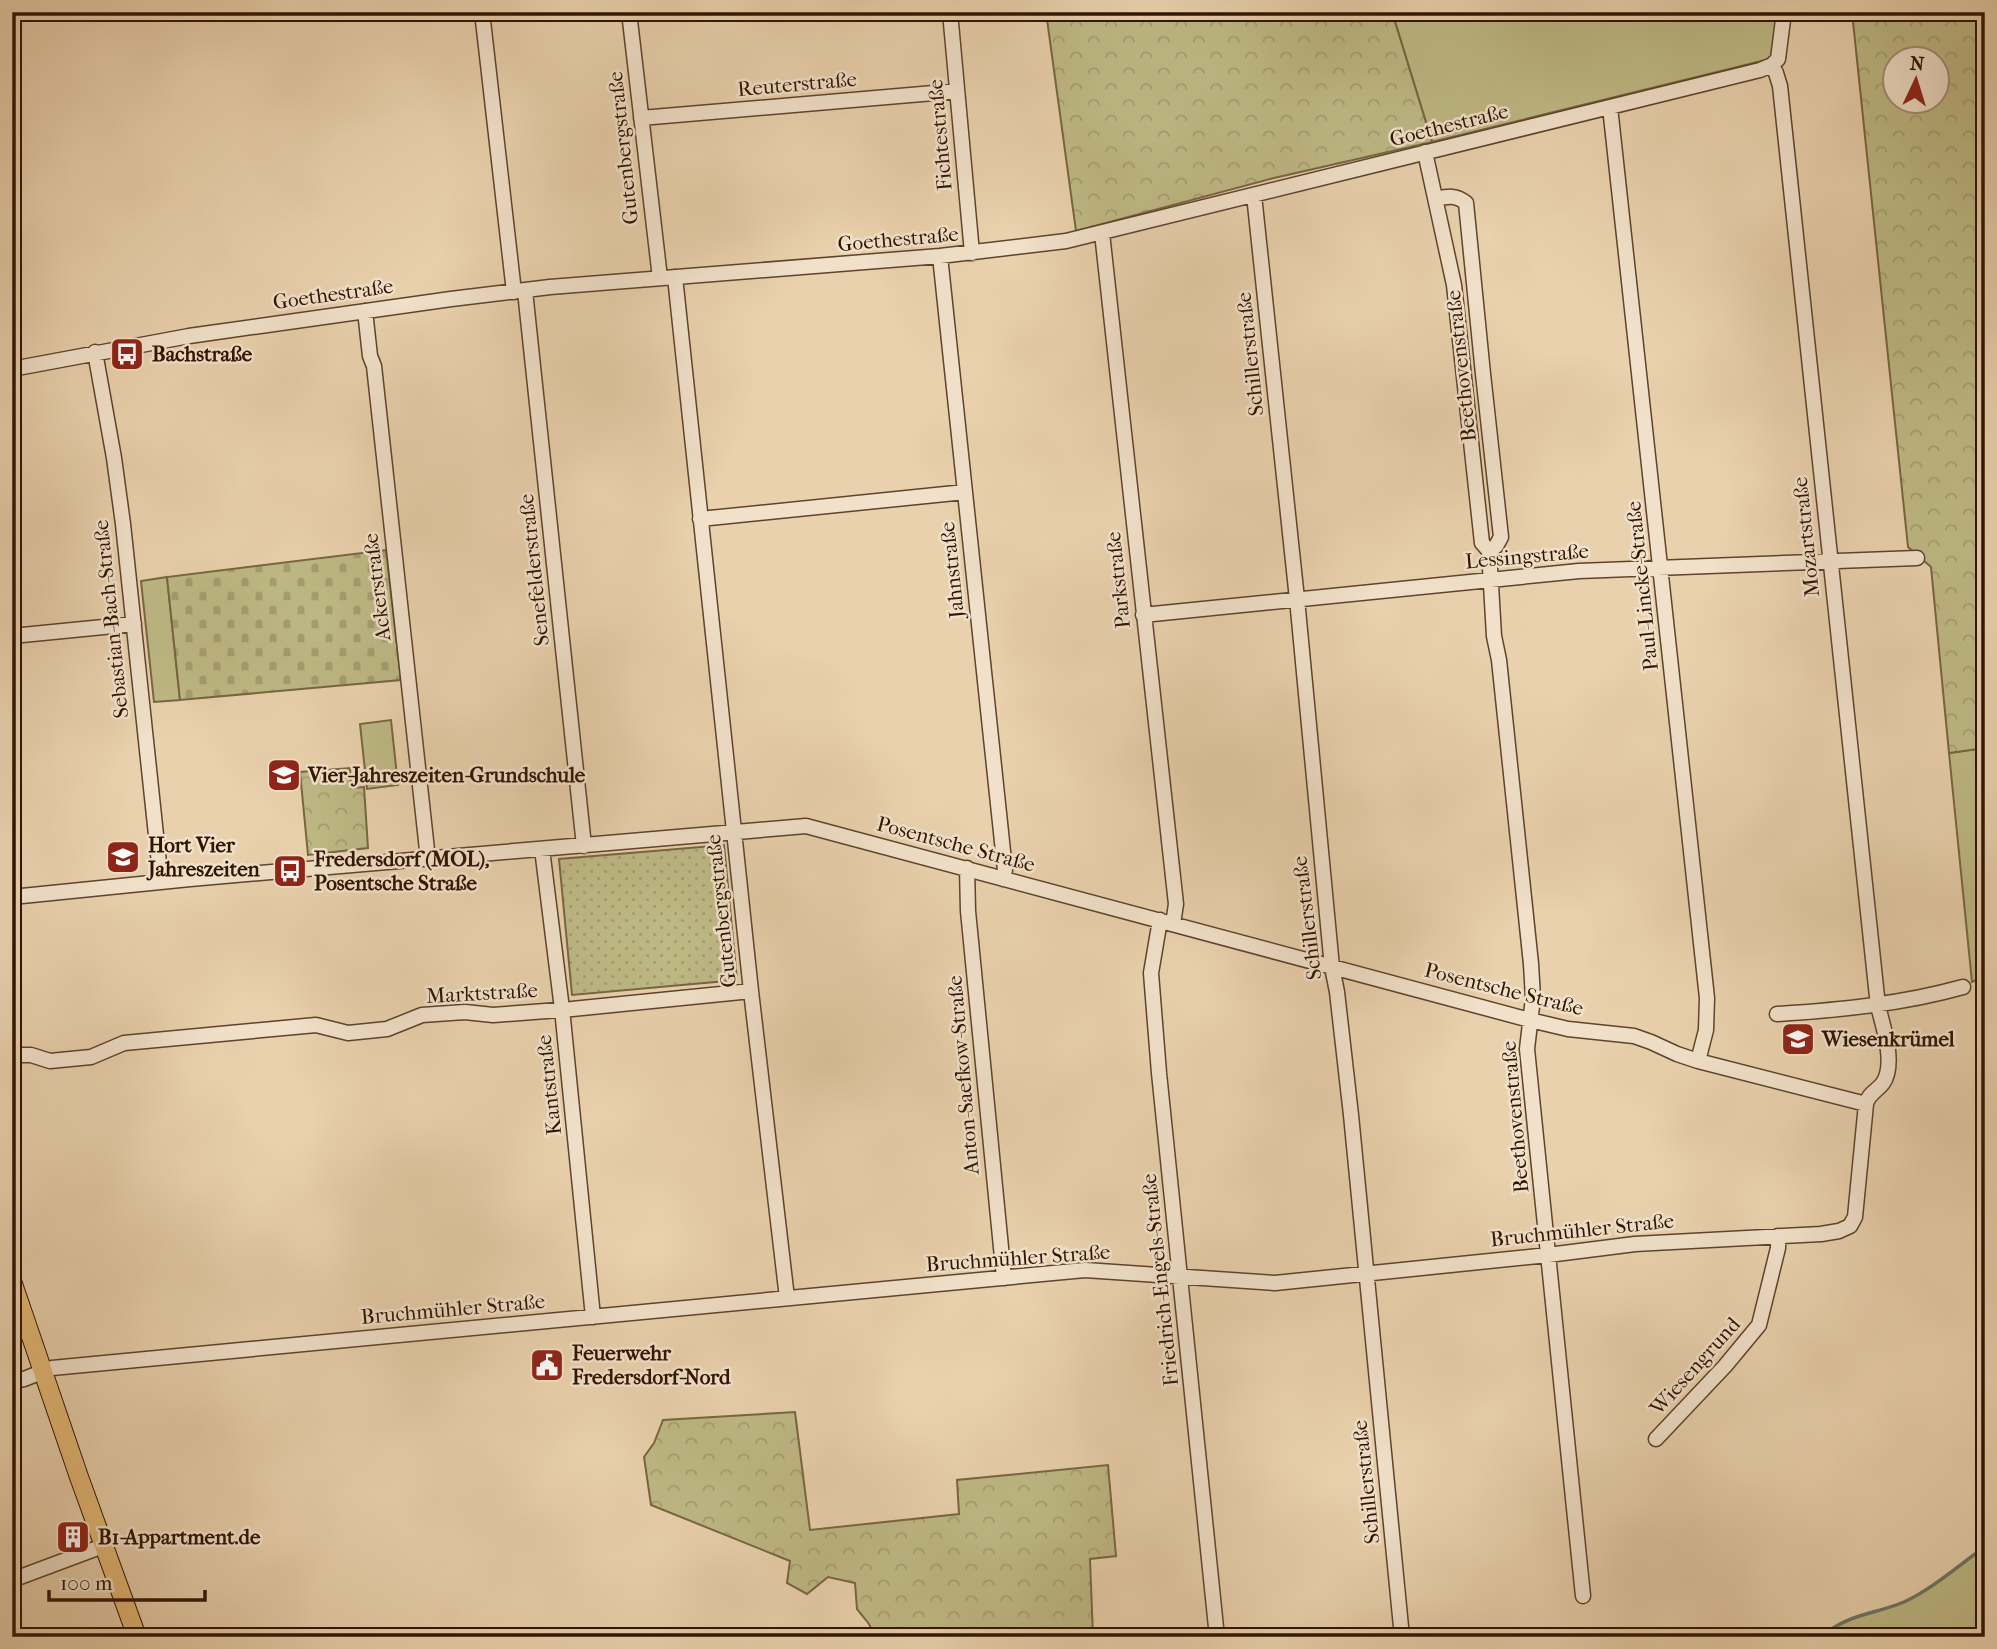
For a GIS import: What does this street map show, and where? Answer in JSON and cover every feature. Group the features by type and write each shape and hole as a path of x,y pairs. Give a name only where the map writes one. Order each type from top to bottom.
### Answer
{"main road":[{"path":"12,1281 137,1637"}],"street":[{"name":"Senefelderstraße","path":"482,12 519,291 584,846"},
{"name":"Gutenbergstraße","path":"629,12 641,118 667,278 700,519 787,1298"},
{"name":"Fichtestraße","path":"950,12 972,253"},
{"path":"1772,65 1778,59 1780,51 1784,12"},
{"name":"Goethestraße","path":"12,369 188,335 519,291 1042,245 1102,233 1772,65"},
{"name":"Mozartstraße","path":"1772,65 1780,86 1878,1006"},
{"name":"Reuterstraße","path":"641,118 957,91"},
{"name":"Paul-Lincke-Straße","path":"1610,107 1707,998 1706,1030 1698,1061"},
{"name":"Beethovenstraße","path":"1425,152 1454,285 1482,543 1489,551 1494,636 1501,674 1531,964 1533,998 1527,1049 1583,1596"},
{"name":"Schillerstraße","path":"1254,195 1297,599 1332,967 1337,992 1367,1273 1402,1637"},
{"name":"Beethovenstraße","path":"1436,198 1459,197 1466,203 1501,537 1489,551"},
{"name":"Parkstraße","path":"1102,233 1175,904 1166,922"},
{"name":"Jahnstraße","path":"940,256 1004,857 1003,879"},
{"name":"Ackerstraße","path":"365,311 370,356 374,366 428,859"},
{"name":"Sebastian-Bach-Straße","path":"95,352 114,458 161,882"},
{"path":"700,519 965,492"},
{"name":"Lessingstraße","path":"1143,615 1579,571 1917,558"},
{"path":"12,636 134,624"},
{"name":"Posentsche Straße","path":"12,897 806,826 1530,1020 1568,1029 1651,1041 1676,1054 1698,1061 1866,1104"},
{"name":"Kantstraße","path":"542,849 562,1009 593,1317"},
{"name":"Anton-Saefkow-Straße","path":"967,868 968,911 1004,1278"},
{"name":"Friedrich-Engels-Straße","path":"1166,922 1151,973 1217,1637"},
{"path":"1777,1014 1878,1006 1963,987"},
{"name":"Marktstraße","path":"12,1055 31,1055 50,1061 100,1055 124,1043 316,1026 348,1032 395,1027 422,1015 562,1009 751,991"},
{"name":"Bruchmühler Straße","path":"12,1381 52,1368 1086,1270 1275,1283 1635,1244 1839,1231 1850,1226 1855,1217 1867,1098 1883,1083 1887,1073 1886,1035 1878,1006"},
{"name":"Wiesengrund","path":"1656,1439 1725,1366 1759,1325 1778,1248 1778,1236"},
{"path":"12,1580 103,1546"}],"green space":[{"path":"1046,12 1392,12 1432,142 1274,178 1076,231"},
{"path":"1392,12 1777,12 1774,58 1432,142"},
{"path":"1852,12 1985,12 1985,748 1949,753 1931,567 1908,547"},
{"path":"386,550 401,680 180,700 167,577"},
{"path":"167,577 180,700 154,702 141,581"},
{"path":"391,720 398,785 367,789 360,724"},
{"path":"1985,748 1985,976 1972,982 1949,753"},
{"path":"350,768 351,788 364,787 368,848 308,855 300,772"},
{"path":"724,845 737,980 572,995 559,859"},
{"path":"795,1412 810,1530 959,1514 957,1480 1108,1465 1116,1556 1090,1559 1093,1637 875,1637 857,1609 855,1583 828,1577 807,1594 787,1583 790,1561 651,1505 644,1457 654,1443 663,1420"},
{"path":"1985,1547 1985,1637 1821,1637 1841,1623 1914,1597"}],"waterway":[{"path":"1821,1637 1841,1623 1914,1597 1985,1547"}],"place":[{"name":"Bachstraße","path":"127,354"},
{"name":"Vier-Jahreszeiten-Grundschule","path":"284,775"},
{"name":"Hort Vier Jahreszeiten","path":"123,857"},
{"name":"Fredersdorf (MOL), Posentsche Straße","path":"290,871"},
{"name":"Wiesenkrümel","path":"1798,1039"},
{"name":"Feuerwehr Fredersdorf-Nord","path":"547,1365"},
{"name":"B1-Appartment.de","path":"73,1537"}]}
